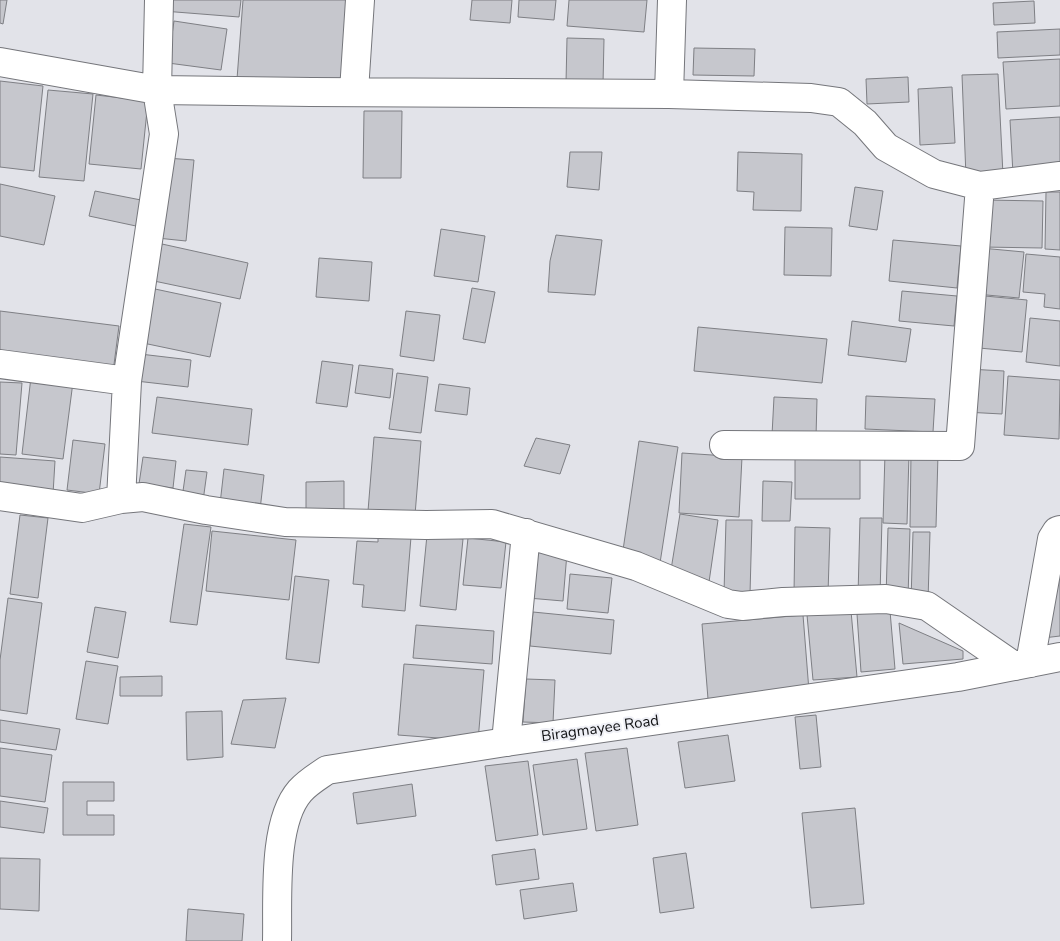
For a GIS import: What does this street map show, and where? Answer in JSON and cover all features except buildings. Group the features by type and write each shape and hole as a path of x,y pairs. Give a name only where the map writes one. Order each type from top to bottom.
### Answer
{"street":[{"path":"121,499 127,381 164,134 157,90 159,0"},
{"path":"354,91 360,0"},
{"path":"669,94 672,0"},
{"path":"0,62 157,90 669,94 811,98 839,102 865,123 886,147 934,174 980,186 1060,176"},
{"path":"724,445 960,446 980,186"},
{"path":"0,364 127,381"},
{"path":"0,496 82,508 121,499 143,497 206,510 285,522 426,525 492,524 636,566 728,604 742,606 783,602 886,598 927,606 1022,664 1052,539 1057,531 1060,530"},
{"path":"506,742 526,533"},
{"name":"Biragmayee Road","path":"277,941 280,844 285,818 298,793 310,781 327,770 506,742 958,677 1060,657"}]}
